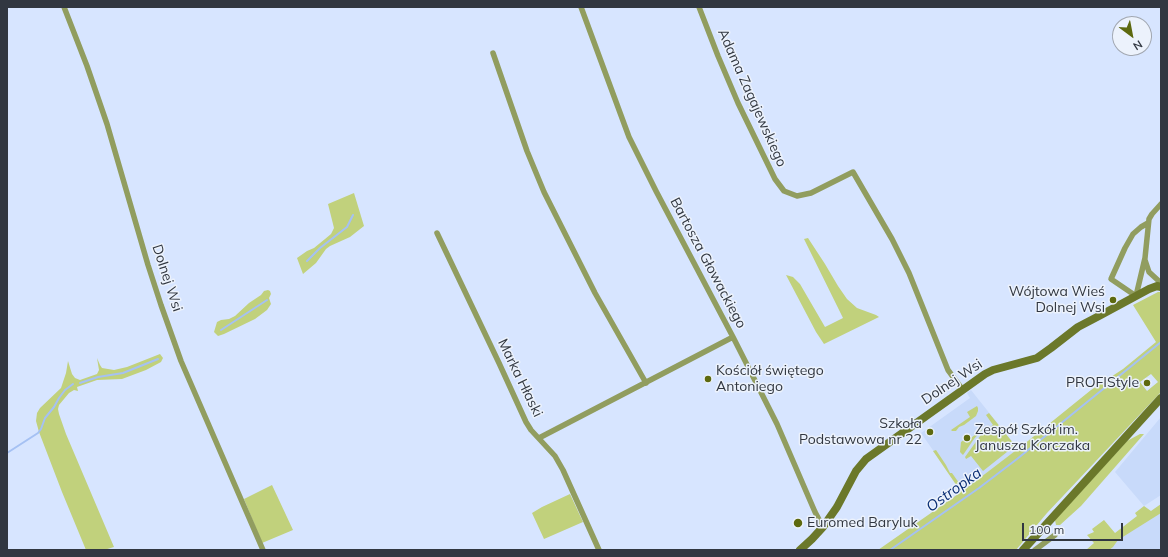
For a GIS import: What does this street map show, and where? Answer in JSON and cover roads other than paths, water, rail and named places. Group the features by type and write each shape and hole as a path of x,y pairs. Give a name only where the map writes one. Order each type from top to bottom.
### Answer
{"main road":[{"name":"Dolnej Wsi","path":"800,550 823,527 837,507 856,471 866,459 962,389 984,374 993,370 1037,358 1078,327 1136,296 1157,286 1161,287"},
{"path":"1023,550 1161,398"}],"street":[{"name":"Dolnej Wsi","path":"64,7 87,66 107,124 148,265 181,361 263,550"},
{"name":"Bartosza Głowackiego","path":"580,7 629,137 733,336 777,424 823,527"},
{"name":"Adama Zagajewskiego","path":"699,7 738,103 775,179 784,191 796,196 811,193 853,172 892,239 909,273 948,370 962,389"},
{"path":"493,53 527,151 544,192 595,293 646,383"},
{"path":"1148,224 1141,227 1133,234 1111,279 1136,296 1145,258 1148,224 1152,214 1161,204"},
{"name":"Marka Hłaski","path":"437,233 500,363 526,422 531,430 555,456 563,470 599,550"},
{"path":"1145,258 1146,266 1149,272 1161,283"},
{"path":"539,438 733,336"},
{"path":"1035,550 1055,535"}],"waterway":[{"path":"307,261 320,248 347,227 353,215"},
{"path":"221,330 267,300"},
{"name":"Ostropka","path":"890,550 979,488 1017,459 1161,342"},
{"path":"80,383 98,377 123,373 158,359"},
{"path":"7,453 38,433 45,418 59,398 65,390 73,384"}],"place":[{"name":"Wójtowa Wieś Dolnej Wsi","path":"1113,300"},
{"name":"Kościół świętego Antoniego","path":"708,379"},
{"name":"PROFIStyle","path":"1147,383"},
{"name":"Szkoła Podstawowa nr 22","path":"930,432"},
{"name":"Zespół Szkół im. Janusza Korczaka","path":"967,438"},
{"name":"Euromed Baryluk","path":"798,523"}]}
